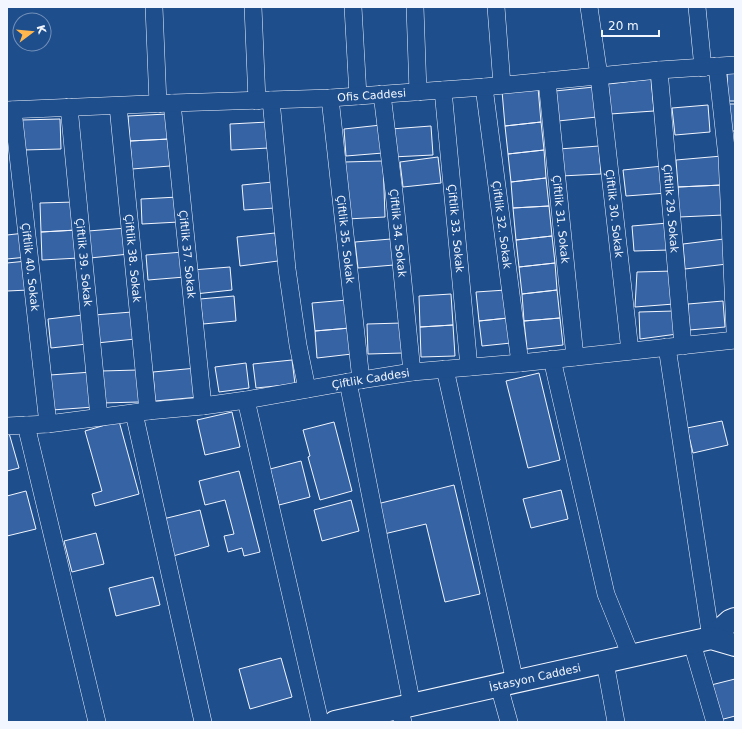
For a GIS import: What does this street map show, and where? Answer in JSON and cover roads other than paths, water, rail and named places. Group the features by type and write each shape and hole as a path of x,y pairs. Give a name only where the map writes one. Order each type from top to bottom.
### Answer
{"main road":[{"path":"702,640 735,618"},
{"name":"İstasyon Caddesi","path":"335,722 405,712 507,684 702,640 735,645"}],"street":[{"name":"Çiftlik 37. Sokak","path":"154,7 203,406"},
{"path":"253,7 287,269 298,345 307,389"},
{"path":"353,7 358,96"},
{"path":"415,7 418,92"},
{"path":"496,7 502,85"},
{"name":"Çiftlik 30. Sokak","path":"589,7 599,76 630,351"},
{"path":"697,7 727,157 735,331"},
{"name":"Ofis Caddesi","path":"10,110 330,98 484,87 735,64"},
{"name":"Çiftlik 29. Sokak","path":"659,70 684,346"},
{"name":"Çiftlik 31. Sokak","path":"547,81 575,357"},
{"name":"Çiftlik 32. Sokak","path":"484,87 520,363"},
{"name":"Çiftlik 33. Sokak","path":"443,90 469,367"},
{"name":"Çiftlik 34. Sokak","path":"382,94 394,192 412,372"},
{"name":"Çiftlik 35. Sokak","path":"330,98 355,381 405,712"},
{"name":"Çiftlik 38. Sokak","path":"118,106 141,412 203,722"},
{"name":"Çiftlik 39. Sokak","path":"69,108 99,417"},
{"name":"Çiftlik 40. Sokak","path":"10,110 48,424"},
{"name":"Çiftlik Caddesi","path":"7,426 48,424 203,406 412,372 552,360 735,340"},
{"path":"667,347 702,640 715,722"},
{"path":"552,360 606,594 631,656"},
{"path":"445,369 507,684 509,722"},
{"path":"246,400 320,722"},
{"path":"26,425 97,722"},
{"path":"604,662 616,722"}]}
